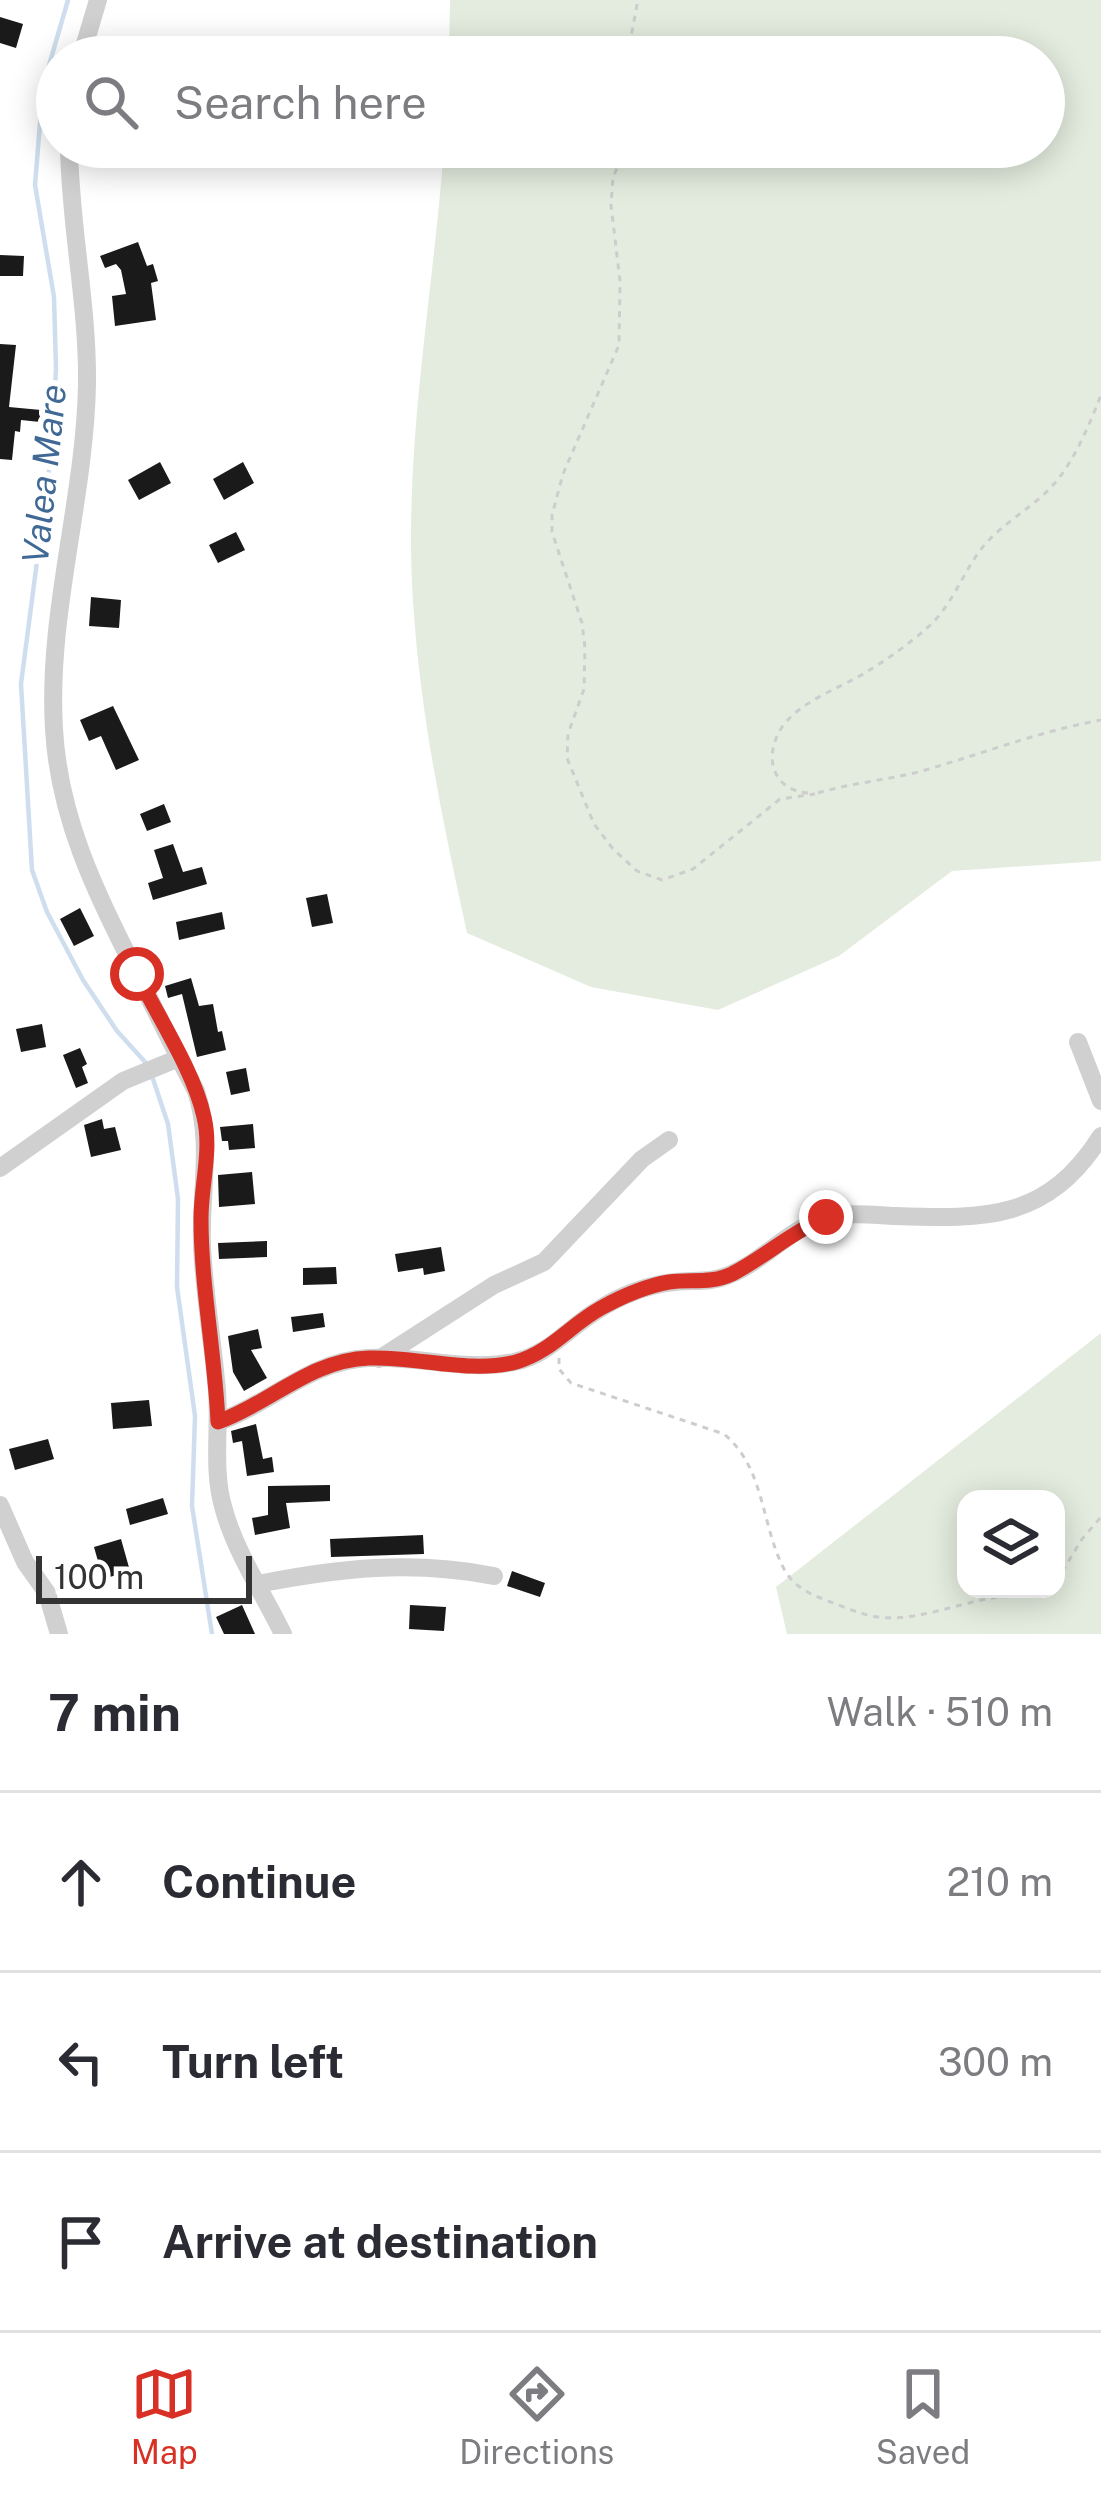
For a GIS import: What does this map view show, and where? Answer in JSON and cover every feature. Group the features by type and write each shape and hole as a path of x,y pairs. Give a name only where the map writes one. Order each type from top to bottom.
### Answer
{"street":[{"path":"87,36 98,0"},
{"path":"71,168 87,382 59,628 54,729 72,836 205,1119 202,1253 223,1508 283,1634"},
{"path":"1078,1042 1101,1101"},
{"path":"0,1168 123,1081 179,1058"},
{"path":"218,1422 242,1414 323,1366 379,1359 514,1362 559,1343 596,1310 670,1282 706,1282 732,1274 794,1231 826,1217 956,1219 1026,1207 1066,1179 1101,1136"},
{"path":"379,1359 494,1285 544,1262 642,1159 670,1140"},
{"path":"0,1505 25,1562 47,1593 58,1634"},
{"path":"258,1583 396,1564 494,1576"}],"path":[{"path":"631,36 638,0"},
{"path":"617,168 610,205 620,281 619,345 563,475 552,515 552,532 582,623 585,648 584,688 568,734 567,758 593,824 637,871 662,880 693,868 781,799 925,770 1042,731 1101,720"},
{"path":"815,794 795,793 776,778 771,760 778,734 804,707 871,670 929,627 981,548 1065,469 1101,394"},
{"path":"559,1343 560,1369 571,1383 724,1434 740,1447 759,1489 783,1568 811,1595 872,1616 894,1618 990,1598"},
{"path":"1065,1567 1101,1517"}],"shaded area":[{"path":"450,0 1101,0 1101,861 952,871 839,956 718,1010 591,987 467,933 427,727 416,643 411,544 416,431 442,168 1065,168 1065,36 449,36"},
{"path":"1101,1333 1101,1634 787,1634 776,1587"}],"building":[{"path":"0,17 23,24 16,48 0,43"},
{"path":"138,242 158,281 151,283 156,320 115,326 112,296 126,294 121,270 116,264 105,268 100,256"},
{"path":"0,255 24,256 23,276 0,276"},
{"path":"0,344 16,345 9,407 41,410 40,422 21,420 12,460 0,459"},
{"path":"160,462 171,483 139,500 128,480"},
{"path":"243,462 254,483 224,500 213,479"},
{"path":"236,532 245,550 218,563 209,545"},
{"path":"91,597 121,600 119,628 89,626"},
{"path":"113,706 139,760 116,770 101,736 89,741 80,720"},
{"path":"164,804 171,822 147,831 140,814"},
{"path":"173,844 183,872 202,867 207,884 153,900 148,883 163,878 154,850"},
{"path":"327,894 333,923 312,927 306,898"},
{"path":"80,908 94,936 74,946 60,919"},
{"path":"222,912 225,929 179,940 176,922"},
{"path":"191,978 199,1006 213,1004 226,1050 197,1057 182,994 168,998 165,986"},
{"path":"42,1024 46,1047 21,1052 16,1029"},
{"path":"80,1048 88,1083 76,1088 63,1055"},
{"path":"246,1068 250,1091 231,1095 226,1072"},
{"path":"102,1119 104,1129 115,1127 121,1150 91,1157 84,1125"},
{"path":"253,1124 255,1148 229,1150 220,1127"},
{"path":"252,1172 255,1204 219,1207 218,1175"},
{"path":"267,1241 267,1257 219,1259 218,1243"},
{"path":"441,1247 445,1271 398,1272 395,1254"},
{"path":"336,1267 337,1284 303,1285 303,1268"},
{"path":"323,1313 325,1327 293,1332 291,1317"},
{"path":"258,1329 262,1348 251,1350 267,1378 244,1391 233,1372 228,1336"},
{"path":"149,1400 152,1426 113,1429 111,1403"},
{"path":"256,1424 263,1459 272,1457 274,1472 247,1476 242,1441 233,1443 231,1431"},
{"path":"48,1439 54,1459 15,1470 9,1449"},
{"path":"330,1485 330,1501 286,1503 290,1528 255,1535 252,1518 268,1515 268,1486"},
{"path":"163,1498 168,1514 130,1525 126,1509"},
{"path":"423,1535 424,1554 331,1557 330,1539"},
{"path":"121,1539 130,1571 103,1579 94,1547"},
{"path":"512,1571 545,1583 540,1597 507,1586"},
{"path":"242,1605 255,1634 224,1634 216,1617"},
{"path":"410,1605 446,1607 444,1631 409,1629"}],"waterway":[{"name":"Valea Mare","path":"58,36 68,0"},
{"name":"Valea Mare","path":"36,168 35,185 54,297 56,369 51,454 21,684 32,870 47,912 83,980 117,1031 146,1063"},
{"name":"Valea Mare","path":"151,1073 168,1124 178,1199 177,1287 195,1416 192,1506 212,1634"}],"route":[{"path":"137,974 196,1091 205,1119 200,1214 218,1422 242,1414 323,1366 368,1358 447,1364 514,1362 559,1343 596,1310 670,1282 706,1282 732,1274 794,1231 826,1217"}]}
